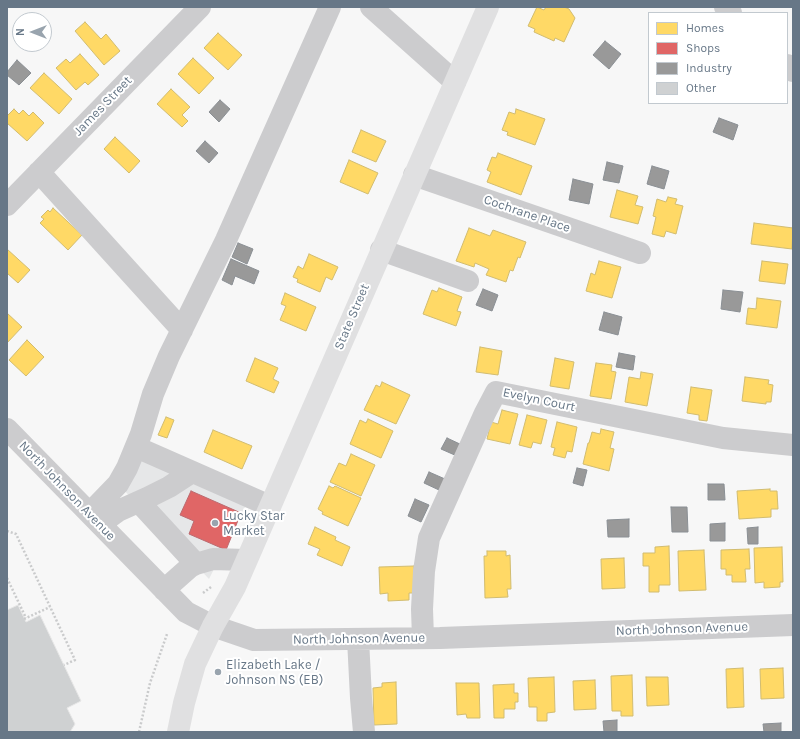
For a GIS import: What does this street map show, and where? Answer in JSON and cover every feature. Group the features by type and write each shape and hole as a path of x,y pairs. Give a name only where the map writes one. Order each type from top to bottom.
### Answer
{"main road":[{"name":"State Street","path":"178,732 193,671 213,626 235,587 488,7"}],"street":[{"name":"James Street","path":"7,205 200,7"},
{"path":"95,519 127,468 142,434 153,394 169,356 226,240 330,7"},
{"path":"371,7 455,82"},
{"path":"39,172 182,330"},
{"name":"Cochrane Place","path":"414,175 640,253"},
{"path":"381,250 468,281"},
{"name":"Evelyn Court","path":"423,638 422,609 424,571 429,538 496,392 723,438 793,445"},
{"name":"North Johnson Avenue","path":"7,429 186,612 213,626 254,640 358,640 793,625"},
{"path":"136,447 270,506"},
{"path":"95,519 139,502 169,487 192,472"},
{"path":"139,502 196,564"},
{"path":"164,590 190,567 196,564 213,559 246,560"},
{"path":"358,640 364,732"}],"path":[{"path":"7,531 16,534 75,660 64,665"},
{"path":"7,578 25,618 50,607"},
{"path":"203,593 211,587"},
{"path":"139,732 152,677 167,634"}],"shaded area":[{"path":"136,447 250,497 209,579 118,484"}],"building: Homes":[{"path":"537,7 544,10 546,7 564,7 569,9 575,18 564,42 555,38 554,41 534,32 535,29 528,26"},
{"path":"85,22 101,39 106,34 120,51 104,65 75,31"},
{"path":"218,33 242,55 228,70 204,48"},
{"path":"80,54 99,75 88,85 85,82 76,90 56,68 66,59 70,63"},
{"path":"193,58 214,78 199,94 178,74"},
{"path":"44,73 72,99 59,114 30,88"},
{"path":"171,89 190,107 182,115 188,121 182,127 157,104"},
{"path":"14,109 19,114 23,110 29,116 33,112 44,123 27,141 7,123 7,116"},
{"path":"516,109 545,119 535,145 507,135 508,132 502,130 509,112 515,114"},
{"path":"361,130 386,141 376,162 352,152"},
{"path":"115,137 140,161 129,173 104,149"},
{"path":"498,153 532,166 521,195 487,182 491,172 487,170 492,157 496,158"},
{"path":"349,160 378,173 368,194 340,182"},
{"path":"617,190 638,196 635,205 643,207 638,224 610,217"},
{"path":"668,197 677,199 675,204 683,206 676,234 666,231 664,237 652,234 656,217 653,216 657,199 666,202"},
{"path":"53,208 82,235 68,250 40,223 44,219 41,217 48,210 50,212"},
{"path":"754,223 793,228 792,249 751,244"},
{"path":"469,228 490,236 493,230 526,242 513,271 510,270 506,282 486,275 489,269 475,263 474,267 456,261"},
{"path":"7,249 30,270 18,283 7,273"},
{"path":"309,254 338,267 332,280 326,277 320,292 297,282 298,279 293,277 298,266 303,269"},
{"path":"599,261 621,267 612,298 586,291 591,273 595,275"},
{"path":"762,261 788,264 785,284 759,281"},
{"path":"439,288 462,297 457,311 461,312 456,326 423,314 432,290 437,292"},
{"path":"285,293 316,307 306,331 280,320 286,306 281,304"},
{"path":"757,298 781,301 777,328 746,324 748,308 756,309"},
{"path":"7,313 22,327 7,343"},
{"path":"27,340 44,357 26,376 9,360"},
{"path":"480,347 502,351 498,375 476,372"},
{"path":"255,358 278,368 273,379 279,382 274,393 246,381"},
{"path":"555,358 574,362 569,389 550,386"},
{"path":"596,363 612,365 611,371 616,372 611,399 590,396"},
{"path":"641,372 653,374 647,406 625,402 629,377 640,379"},
{"path":"745,377 769,380 768,384 773,385 771,402 766,402 766,404 742,401"},
{"path":"382,382 410,395 396,424 364,410 376,385 380,387"},
{"path":"691,387 712,390 707,421 699,420 699,415 687,413"},
{"path":"502,410 518,414 510,444 487,439 491,422 498,424"},
{"path":"527,415 547,420 541,444 533,442 531,448 519,445"},
{"path":"166,417 174,420 167,438 158,435"},
{"path":"368,419 393,431 381,458 350,444 360,420 366,423"},
{"path":"557,422 577,427 572,452 567,451 565,458 553,455 555,448 551,447"},
{"path":"601,429 614,432 610,448 614,449 609,471 583,464 592,432 600,434"},
{"path":"213,430 252,446 242,469 204,452"},
{"path":"351,454 375,465 361,496 330,482 339,463 346,466"},
{"path":"329,486 333,488 335,486 361,498 348,526 322,514 323,512 318,509"},
{"path":"770,489 770,491 777,491 778,509 771,509 771,517 739,519 737,491"},
{"path":"315,527 336,537 335,540 350,547 342,566 317,555 320,549 308,544"},
{"path":"669,546 670,585 659,585 659,592 649,592 649,566 643,566 643,553 655,553 655,547"},
{"path":"782,547 783,582 780,582 780,587 764,588 764,582 755,583 754,548"},
{"path":"749,549 750,569 745,569 746,582 732,582 732,575 726,575 726,569 721,569 721,550"},
{"path":"704,550 706,590 679,591 678,551"},
{"path":"487,551 506,551 506,556 510,555 511,589 507,589 508,597 485,598 484,556 487,556"},
{"path":"624,558 625,588 602,589 601,559"},
{"path":"414,566 415,593 409,593 409,600 388,601 388,593 380,594 379,567"},
{"path":"743,668 744,707 727,708 726,669"},
{"path":"783,668 784,698 761,699 760,669"},
{"path":"632,675 633,716 621,716 621,711 612,711 611,676"},
{"path":"554,677 555,712 547,713 547,721 537,721 537,707 529,707 528,678"},
{"path":"646,677 668,677 669,705 647,706"},
{"path":"595,680 596,709 574,710 573,681"},
{"path":"396,682 397,724 374,725 373,688 382,687 382,683"},
{"path":"456,683 479,683 480,718 467,718 466,714 457,715"},
{"path":"514,684 514,693 518,693 518,702 515,702 515,709 504,709 504,718 494,718 493,685"}],"building: Shops":[{"path":"191,491 241,513 226,550 189,534 194,521 180,515"}],"building: Industry":[{"path":"605,41 621,54 609,69 593,55"},
{"path":"17,60 31,73 19,85 7,75 7,72"},
{"path":"220,100 230,109 219,122 209,112"},
{"path":"719,118 738,125 733,140 713,132"},
{"path":"205,141 218,153 209,163 196,151"},
{"path":"607,162 623,166 619,183 603,180"},
{"path":"652,166 669,171 664,189 647,184"},
{"path":"573,179 593,184 589,204 569,200"},
{"path":"238,243 253,249 247,264 232,257"},
{"path":"231,259 259,271 254,284 235,276 232,285 222,280"},
{"path":"483,289 498,295 492,311 476,305"},
{"path":"723,290 743,292 740,312 721,309"},
{"path":"604,312 622,317 618,335 599,330"},
{"path":"619,353 635,356 633,370 616,367"},
{"path":"447,438 462,445 457,456 441,449"},
{"path":"577,468 587,470 583,486 573,483"},
{"path":"429,472 445,479 439,490 424,483"},
{"path":"708,484 724,484 725,500 708,500"},
{"path":"415,499 429,505 421,522 408,516"},
{"path":"671,507 687,507 688,532 672,532"},
{"path":"629,519 629,537 608,537 607,520"},
{"path":"725,523 725,541 710,541 710,524"},
{"path":"758,527 758,544 748,544 747,528"},
{"path":"617,720 617,732 604,732 603,721"},
{"path":"781,723 781,732 764,732 763,724"}],"building: Other":[{"path":"18,605 26,622 40,615 81,701 67,708 75,724 70,732 7,732 7,610"}],"place":[{"name":"Lucky Star Market","path":"215,523"},
{"name":"Elizabeth Lake / Johnson NS (EB)","path":"218,672"}]}
